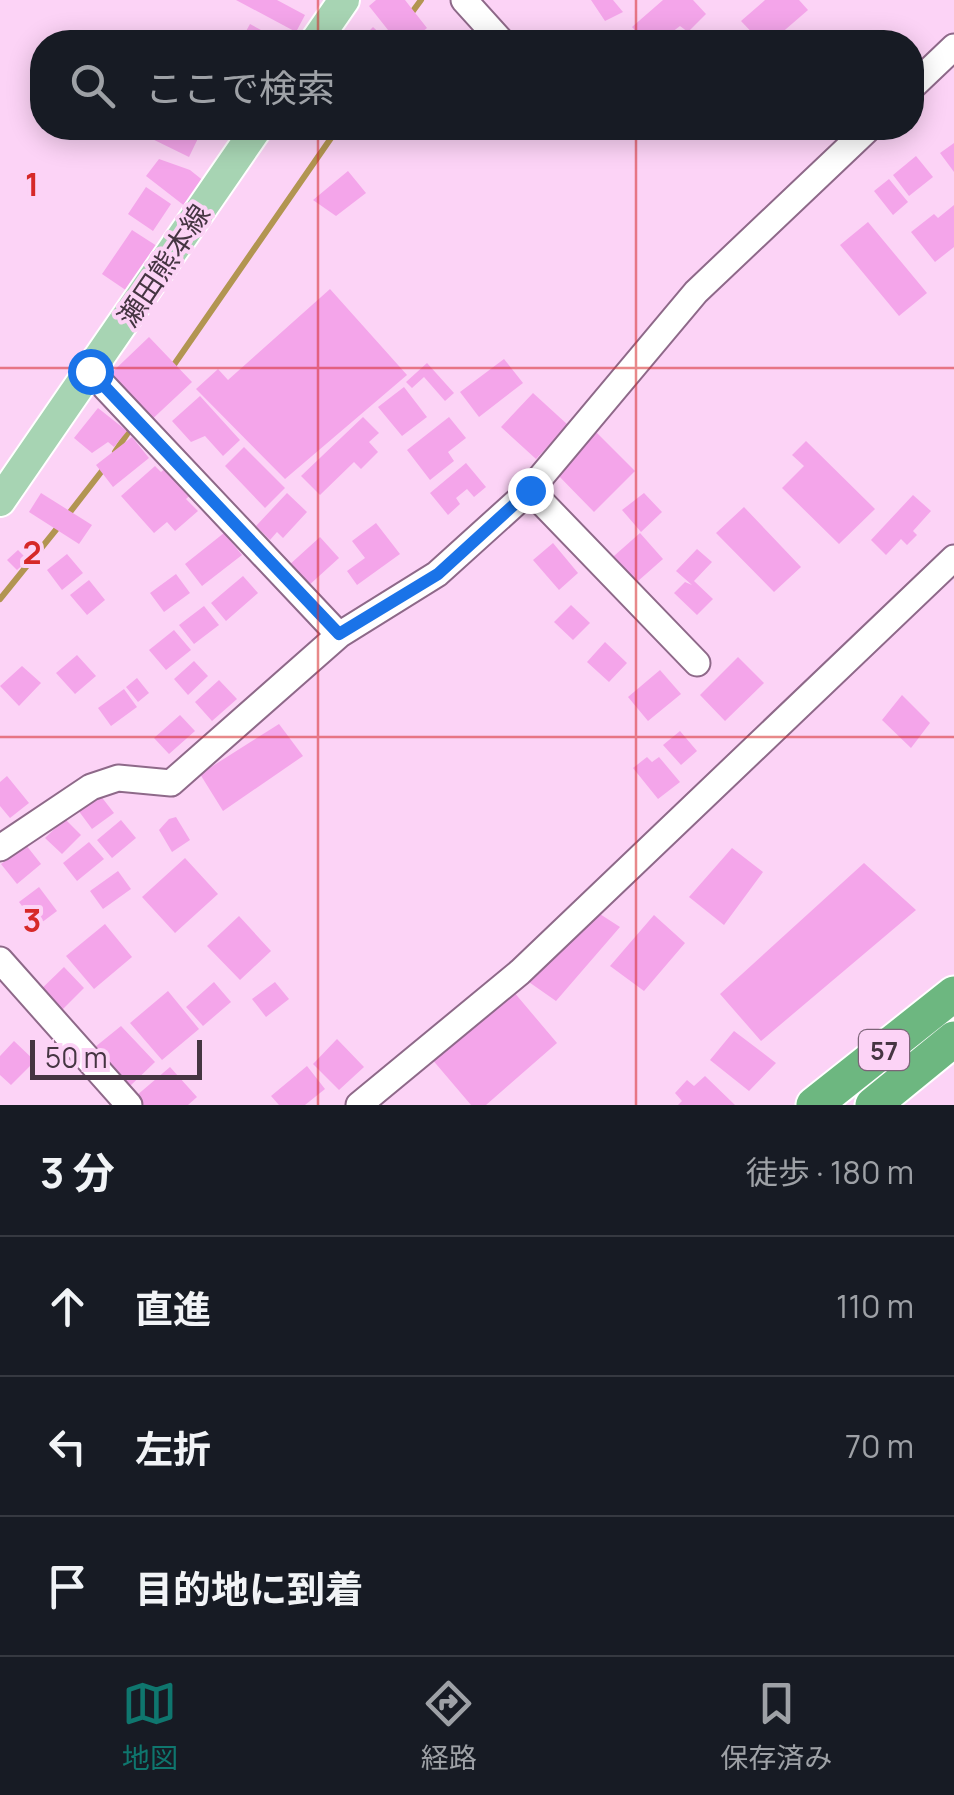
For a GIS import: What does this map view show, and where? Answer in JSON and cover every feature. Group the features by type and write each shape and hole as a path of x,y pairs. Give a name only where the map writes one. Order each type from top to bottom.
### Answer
{"highway":[{"name":"57","path":"814,1105 954,994"},
{"name":"57","path":"873,1105 954,1038"}],"main road":[{"path":"323,30 344,0"},
{"name":"瀬田熊本線","path":"0,501 249,140"}],"street":[{"path":"464,0 491,30"},
{"path":"924,75 954,46"},
{"path":"0,848 91,787 118,778 170,783 339,634 438,574 530,490 696,292 856,140"},
{"path":"90,371 339,634"},
{"path":"530,490 697,663"},
{"path":"359,1105 520,972 954,558"},
{"path":"0,960 129,1105"}],"building":[{"path":"236,0 277,0 305,15 297,30"},
{"path":"376,0 405,0 427,28 388,30 369,6"},
{"path":"591,0 613,0 623,12 605,21"},
{"path":"663,0 693,0 706,14 690,30 680,26 675,30 632,27"},
{"path":"765,0 799,0 808,10 785,30 750,30 741,21"},
{"path":"154,140 197,140 189,157"},
{"path":"954,143 954,172 940,153"},
{"path":"916,156 933,177 909,196 893,175"},
{"path":"159,159 190,170 205,182 186,207 146,176"},
{"path":"348,171 366,193 336,216 313,200"},
{"path":"889,179 908,202 893,215 874,191"},
{"path":"146,187 171,204 153,231 128,214"},
{"path":"954,205 954,247 935,262 911,232 934,214 938,218"},
{"path":"868,222 927,293 899,316 840,245"},
{"path":"132,230 160,248 130,293 102,274"},
{"path":"330,289 407,375 285,479 196,389 218,369 228,380"},
{"path":"149,337 192,382 147,424 104,380"},
{"path":"504,359 523,383 479,417 460,392"},
{"path":"427,363 454,393 445,401 424,377 412,388 406,382"},
{"path":"404,387 427,417 402,436 378,407"},
{"path":"533,393 568,425 536,459 501,427"},
{"path":"200,396 240,440 223,456 205,436 191,442 172,421"},
{"path":"98,408 127,431 114,447 108,442 92,453 74,438"},
{"path":"363,417 379,433 369,442 378,452 361,469 354,462 320,495 301,476"},
{"path":"449,417 466,438 448,452 454,461 430,480 407,450"},
{"path":"594,430 635,471 594,512 553,470"},
{"path":"132,437 149,458 113,487 96,465"},
{"path":"806,441 875,509 839,544 782,488 804,466 792,455"},
{"path":"244,447 285,488 265,508 225,466"},
{"path":"466,463 486,487 474,497 467,489 456,498 460,504 448,515 430,493"},
{"path":"155,466 161,472 166,468 205,482 186,499 198,511 175,531 167,522 154,533 121,496"},
{"path":"41,493 92,525 79,544 29,512"},
{"path":"287,493 307,512 283,538 277,532 270,540 256,526"},
{"path":"644,493 662,512 641,532 622,510"},
{"path":"913,495 931,511 913,531 917,535 907,545 901,539 886,555 871,540"},
{"path":"744,507 801,567 774,592 716,533"},
{"path":"376,523 400,554 357,585 347,571 365,558 352,541"},
{"path":"224,533 242,555 202,586 185,564"},
{"path":"640,533 663,559 629,589 606,563"},
{"path":"320,537 339,558 307,587 288,566"},
{"path":"553,543 578,573 559,590 533,560"},
{"path":"697,549 712,562 694,581 713,599 697,615 674,593 685,582 692,585 676,571"},
{"path":"18,550 28,560 17,570 7,560"},
{"path":"67,554 83,573 62,590 47,570"},
{"path":"176,574 190,593 164,612 150,593"},
{"path":"243,576 258,593 226,621 211,603"},
{"path":"89,580 105,600 87,615 70,595"},
{"path":"571,605 590,623 573,640 554,622"},
{"path":"204,606 219,625 194,644 179,625"},
{"path":"174,630 191,650 166,670 149,650"},
{"path":"605,642 627,663 609,682 587,662"},
{"path":"77,655 96,676 75,694 56,673"},
{"path":"738,657 764,683 725,721 700,695"},
{"path":"194,661 208,676 188,695 174,679"},
{"path":"22,666 41,683 19,706 0,686"},
{"path":"660,670 681,694 648,721 628,697"},
{"path":"137,678 149,693 138,702 126,687"},
{"path":"219,680 237,699 212,721 195,702"},
{"path":"124,689 137,707 111,726 98,708"},
{"path":"902,695 930,723 911,748 882,720"},
{"path":"180,715 195,731 169,754 154,738"},
{"path":"279,724 303,756 223,811 200,774"},
{"path":"680,731 697,751 681,765 663,745"},
{"path":"647,757 652,762 659,757 680,782 658,799 633,768"},
{"path":"7,776 29,803 10,818 0,806 0,782"},
{"path":"100,795 114,813 92,829 78,810"},
{"path":"176,817 190,840 172,852 159,830"},
{"path":"65,819 81,835 62,854 45,838"},
{"path":"121,820 136,838 112,858 97,840"},
{"path":"89,842 104,859 77,881 63,863"},
{"path":"26,845 41,864 17,884 1,864"},
{"path":"732,848 763,872 724,925 689,897"},
{"path":"185,858 218,894 175,933 142,897"},
{"path":"864,863 916,910 761,1041 720,994"},
{"path":"118,871 131,889 103,909 90,891"},
{"path":"39,887 57,911 37,926 19,902"},
{"path":"589,907 620,927 556,1001 526,980"},
{"path":"654,915 685,943 644,991 610,966"},
{"path":"239,916 271,951 240,980 207,946"},
{"path":"105,924 132,957 94,989 66,956"},
{"path":"64,967 84,988 55,1017 34,996"},
{"path":"214,982 231,1002 203,1026 186,1007"},
{"path":"275,982 289,999 266,1017 252,999"},
{"path":"168,991 199,1029 162,1060 130,1023"},
{"path":"513,991 557,1043 486,1105 471,1105 431,1058"},
{"path":"121,1026 155,1062 130,1086 95,1047"},
{"path":"734,1031 776,1063 749,1091 710,1060"},
{"path":"337,1039 364,1067 339,1090 313,1064"},
{"path":"14,1041 35,1061 11,1085 0,1075 0,1056"},
{"path":"307,1066 325,1089 305,1105 279,1105 271,1096"},
{"path":"170,1067 197,1097 188,1105 144,1105 136,1096"},
{"path":"705,1076 735,1105 678,1105 682,1101 675,1093 687,1080 694,1086"}],"waterway":[{"path":"410,15 421,0"},
{"path":"171,369 330,140"},
{"path":"115,452 133,425"},
{"path":"67,516 105,467"},
{"path":"0,599 59,526"}],"route":[{"path":"90,371 339,634 438,574 530,490"}]}
